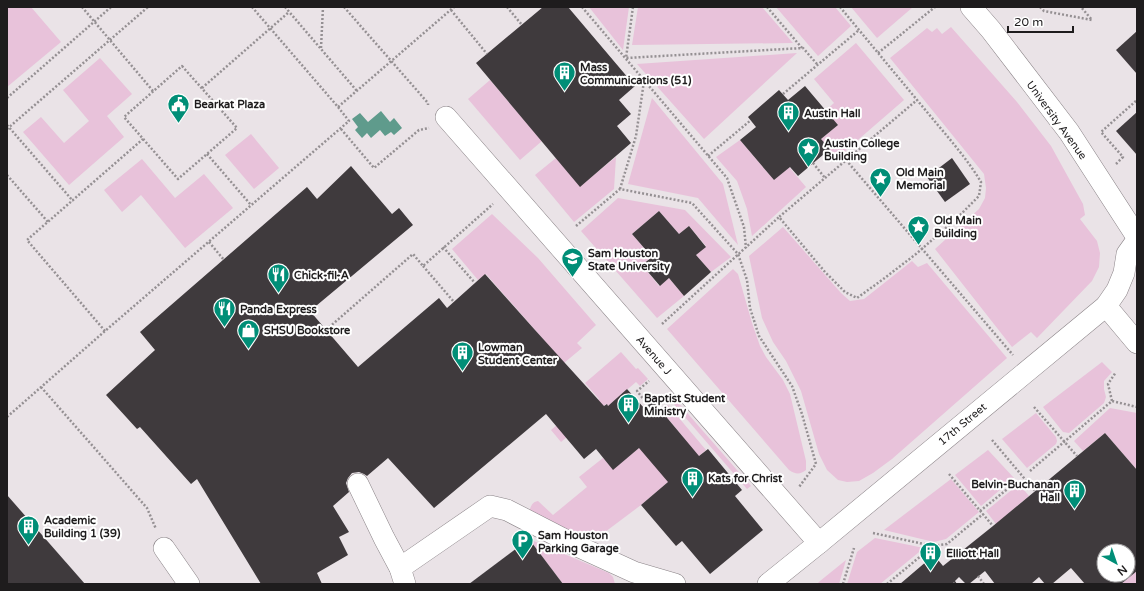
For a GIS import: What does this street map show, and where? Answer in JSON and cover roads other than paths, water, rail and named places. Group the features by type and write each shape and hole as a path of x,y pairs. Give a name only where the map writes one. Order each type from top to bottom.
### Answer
{"street":[{"name":"University Avenue","path":"971,7 991,30 1068,132 1137,238 1127,254 1124,272 1117,290 1106,306"},
{"name":"Avenue J","path":"434,116 819,543"},
{"name":"17th Street","path":"819,543 1106,306"},
{"path":"1106,306 1137,343"},
{"path":"358,484 403,576 490,506 506,510 575,545 634,572 675,584"},
{"path":"768,584 819,543"},
{"path":"164,548 189,584"}],"place":[{"name":"Mass Communications (51)","path":"564,92"},
{"name":"Bearkat Plaza","path":"179,124"},
{"name":"Austin Hall","path":"789,132"},
{"name":"Austin College Building","path":"808,168"},
{"name":"Old Main Memorial","path":"881,198"},
{"name":"Old Main Building","path":"918,246"},
{"name":"Sam Houston State University","path":"572,278"},
{"name":"Chick-fil-A","path":"279,294"},
{"name":"Panda Express","path":"225,328"},
{"name":"SHSU Bookstore","path":"249,350"},
{"name":"Lowman Student Center","path":"463,372"},
{"name":"Baptist Student Ministry","path":"628,424"},
{"name":"Kats for Christ","path":"692,498"},
{"name":"Belvin-Buchanan Hall","path":"1075,510"},
{"name":"Academic Building 1 (39)","path":"29,546"},
{"name":"Sam Houston Parking Garage","path":"523,560"},
{"name":"Elliott Hall","path":"931,572"}]}
